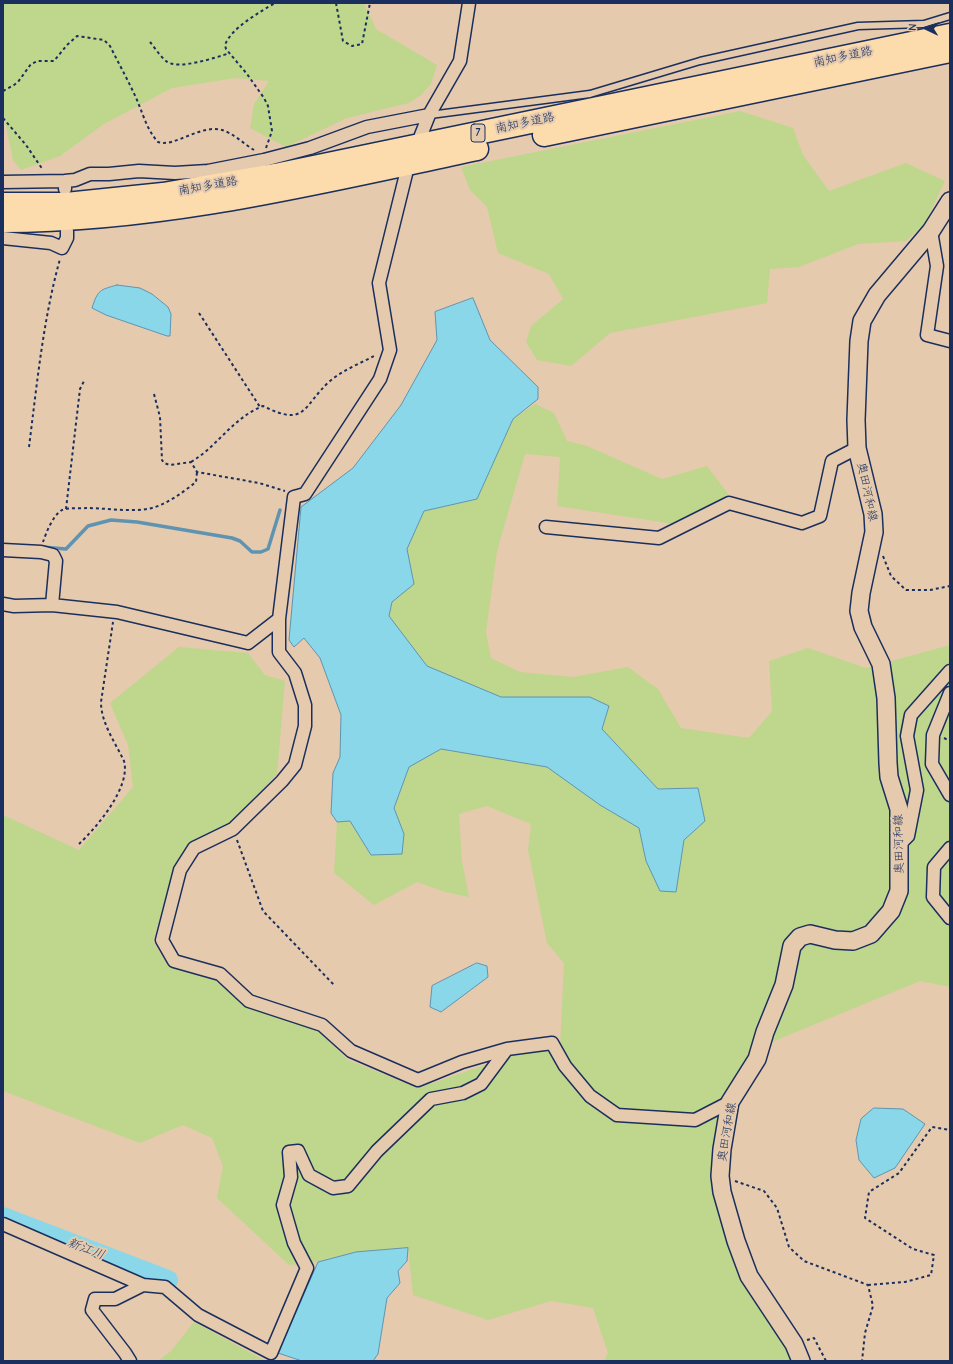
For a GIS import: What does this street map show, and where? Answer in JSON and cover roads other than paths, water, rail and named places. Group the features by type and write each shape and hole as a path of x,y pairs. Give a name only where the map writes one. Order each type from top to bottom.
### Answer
{"highway":[{"name":"南知多道路","path":"3,204 66,204 163,194 280,174 950,35"},
{"name":"南知多道路","path":"3,221 90,218 159,211 282,190 486,146 950,51"}],"main road":[{"name":"奥田河和線","path":"801,1361 794,1344 749,1276 736,1241 722,1192 720,1176 722,1150 730,1102 757,1059 765,1032 784,985 792,946 800,937 810,934 835,940 853,941 871,934 891,911 899,891 899,809 889,777 886,698 881,664 863,627 860,611 861,593 874,532 873,514 857,448 856,420 859,341 862,321 877,295 931,231 950,201"}],"street":[{"path":"421,135 429,115 460,61 468,3"},
{"path":"3,182 45,181 65,185 90,174 110,174 139,171 175,173 208,171 310,148 367,127 429,115"},
{"path":"406,174 379,283 390,350 380,379 305,494 294,497 279,619 279,652 295,673 305,705 305,726 295,765 282,781 233,829 194,848 180,870 162,940 174,961 220,974 249,1001 322,1025 351,1051 418,1080 462,1062 507,1049 552,1044 565,1066 590,1096 617,1115 695,1120 730,1102"},
{"path":"3,238 51,243 62,248 67,238 67,231"},
{"path":"931,231 937,266 927,335 950,341"},
{"path":"546,527 659,538 729,503 802,523 820,516 832,461 857,448"},
{"path":"3,550 40,552 50,554 55,558 52,605"},
{"path":"3,604 14,606 52,605 115,612 248,643 279,619"},
{"path":"898,846 908,836 917,790 907,736 911,715 950,671"},
{"path":"950,693 933,735 932,764 950,794"},
{"path":"950,848 934,867 933,897 950,918"},
{"path":"3,1224 143,1285 165,1287 198,1315 271,1352 307,1268 294,1243 283,1205 291,1177 289,1152 298,1151 309,1175 333,1188 348,1186 378,1151 430,1099 463,1093 482,1084 507,1049"},
{"path":"130,1361 92,1310 95,1299 115,1299 143,1285"}],"lane":[{"path":"429,115 590,94 700,61 858,26 924,24 950,16"}],"water":[{"path":"117,285 140,288 152,294 168,307 171,314 170,336 106,315 92,308 100,292 106,288"},
{"path":"473,298 490,340 538,387 538,399 513,419 477,499 424,511 407,549 414,584 392,602 389,616 427,666 501,697 590,697 609,706 602,729 658,789 698,788 705,821 684,840 676,892 660,891 646,861 639,828 600,805 547,767 441,749 409,767 394,808 404,834 402,854 371,855 350,821 337,822 331,813 333,773 340,757 341,715 320,658 304,638 294,647 289,640 301,507 353,468 401,405 437,340 435,312"},
{"path":"477,963 487,966 488,977 441,1012 430,1007 432,986"},
{"path":"874,1108 903,1109 925,1124 895,1168 874,1178 859,1160 856,1140 861,1119"},
{"path":"408,1248 407,1261 398,1271 400,1283 387,1298 378,1354 373,1361 302,1361 278,1353 318,1262 356,1252"}],"waterway":[{"path":"42,547 66,549 88,526 111,520 137,522 232,538 240,541 252,552 261,552 268,549 280,510"},
{"name":"新江川","path":"3,1217 168,1280"}]}
